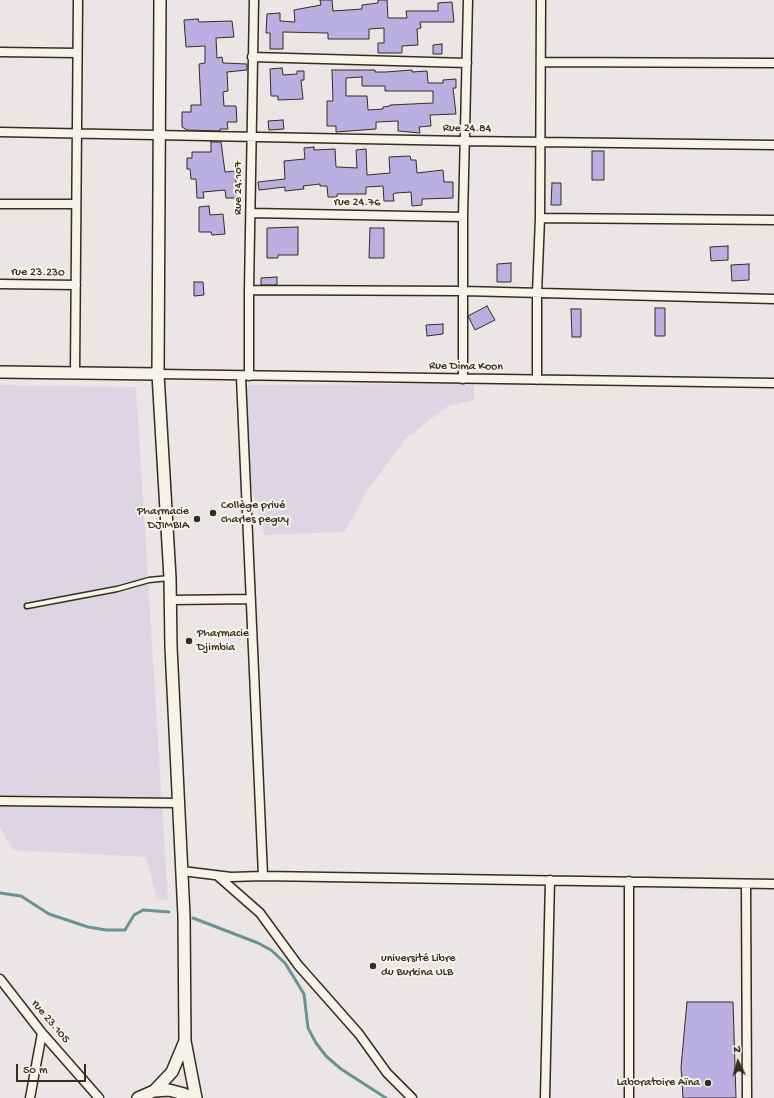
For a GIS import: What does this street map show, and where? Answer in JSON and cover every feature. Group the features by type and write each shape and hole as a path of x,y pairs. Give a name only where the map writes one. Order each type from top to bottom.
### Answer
{"street":[{"path":"75,373 75,204 78,133 78,0"},
{"path":"160,0 158,374 170,578 171,647 182,871 185,1041 196,1098"},
{"name":"Rue 24.107","path":"254,0 251,213 245,376 251,599 263,876"},
{"path":"463,379 463,217 468,0"},
{"path":"537,380 537,293 540,218 541,0"},
{"path":"0,52 77,53"},
{"path":"252,57 467,63"},
{"path":"541,62 774,63"},
{"name":"Rue 24.84","path":"0,132 251,138 774,144"},
{"path":"0,204 75,204"},
{"name":"rue 24.76","path":"251,213 463,217"},
{"path":"540,218 774,220"},
{"name":"rue 23.230","path":"0,284 76,286"},
{"path":"249,290 464,291 774,299"},
{"path":"0,372 158,374"},
{"name":"Rue Dima Koon","path":"158,374 774,383"},
{"path":"171,600 251,599"},
{"path":"0,801 179,803"},
{"path":"182,871 219,877 263,876 774,884"},
{"path":"219,877 260,913 298,966 359,1034 387,1073 412,1098"},
{"path":"545,1098 550,880"},
{"path":"629,1098 630,882"},
{"path":"746,884 748,1098"},
{"name":"rue 23.105","path":"0,979 42,1032 99,1098"},
{"path":"30,1098 42,1032"},
{"path":"154,1091 172,1072 185,1041"},
{"path":"138,1098 154,1091 170,1090 184,1094 191,1098"}],"lane":[{"path":"27,606 117,589 149,580 170,578"}],"shaded area":[{"path":"474,384 474,400 448,406 406,438 366,493 345,532 264,535 249,477 244,385"},
{"path":"0,385 136,387 168,900 157,899 146,857 13,850 0,828"}],"building":[{"path":"320,0 332,0 333,11 362,9 362,5 378,3 378,0 387,0 388,18 407,18 406,11 438,11 438,3 452,2 454,22 420,22 421,28 417,29 418,45 402,46 402,53 378,53 378,43 384,43 384,28 369,29 369,39 328,39 328,33 283,32 283,49 270,49 270,33 266,33 267,14 280,13 280,21 295,22 294,10 321,5"},
{"path":"198,19 199,22 232,21 234,37 216,38 217,58 222,57 223,63 247,64 247,70 227,72 228,91 223,92 224,106 236,106 237,122 227,122 228,129 220,129 220,131 187,130 182,127 182,112 191,112 191,105 201,105 199,64 205,63 205,46 186,47 184,20"},
{"path":"442,44 442,54 433,54 433,45"},
{"path":"282,68 283,75 297,74 297,71 304,71 304,80 301,80 303,99 278,100 278,96 271,96 270,69"},
{"path":"332,70 375,70 375,72 412,70 412,72 427,71 428,83 443,83 443,80 456,79 456,88 453,88 456,114 430,115 431,126 419,127 420,133 398,131 398,121 376,122 376,129 336,132 336,126 327,126 327,101 333,101","holes":["362,77 362,86 385,86 385,91 433,91 433,103 390,105 383,107 383,109 368,110 367,96 346,96 346,78"]},
{"path":"283,120 284,129 269,130 268,121"},
{"path":"211,142 221,142 225,172 236,171 236,198 226,198 225,190 203,192 204,198 197,198 196,179 191,179 190,169 187,169 187,158 192,158 192,152 211,152"},
{"path":"314,147 314,150 335,149 336,167 357,168 356,150 366,149 367,175 390,173 389,157 410,156 411,160 416,160 417,173 443,170 444,182 453,182 453,198 422,199 422,205 412,206 411,192 393,194 394,201 384,201 383,186 366,187 366,194 337,194 337,197 328,197 327,186 320,186 320,184 303,186 304,189 285,191 285,187 259,190 258,182 285,179 284,161 305,159 304,148"},
{"path":"592,151 604,151 604,180 592,180"},
{"path":"552,183 561,183 561,205 551,205"},
{"path":"209,206 210,215 223,214 225,234 212,235 211,232 199,232 199,207"},
{"path":"298,227 298,255 278,255 278,258 267,258 267,228"},
{"path":"370,228 384,228 384,258 369,258"},
{"path":"728,246 728,260 711,261 710,247"},
{"path":"511,263 511,282 497,282 497,264"},
{"path":"749,264 749,280 732,281 731,265"},
{"path":"277,277 277,285 261,285 261,278"},
{"path":"194,282 203,282 204,295 194,296"},
{"path":"487,306 495,320 475,330 468,316"},
{"path":"655,308 665,308 665,336 655,336"},
{"path":"571,309 581,309 581,337 572,337"},
{"path":"443,324 443,334 427,336 426,325"},
{"path":"687,1002 733,1002 736,1098 683,1098 681,1067"}],"waterway":[{"path":"0,893 21,896 49,914 88,927 106,930 125,930 134,915 143,910 169,912"},
{"path":"193,918 258,943 271,950 285,963 304,994 308,1028 316,1043 326,1056 341,1069 386,1098"}],"place":[{"name":"Collège privé charles peguy","path":"213,513"},
{"name":"Pharmacie DJIMBIA","path":"197,519"},
{"name":"Pharmacie Djimbia","path":"189,641"},
{"name":"université Libre du Burkina ULB","path":"373,966"},
{"name":"Laboratoire Aïna","path":"708,1083"}]}
